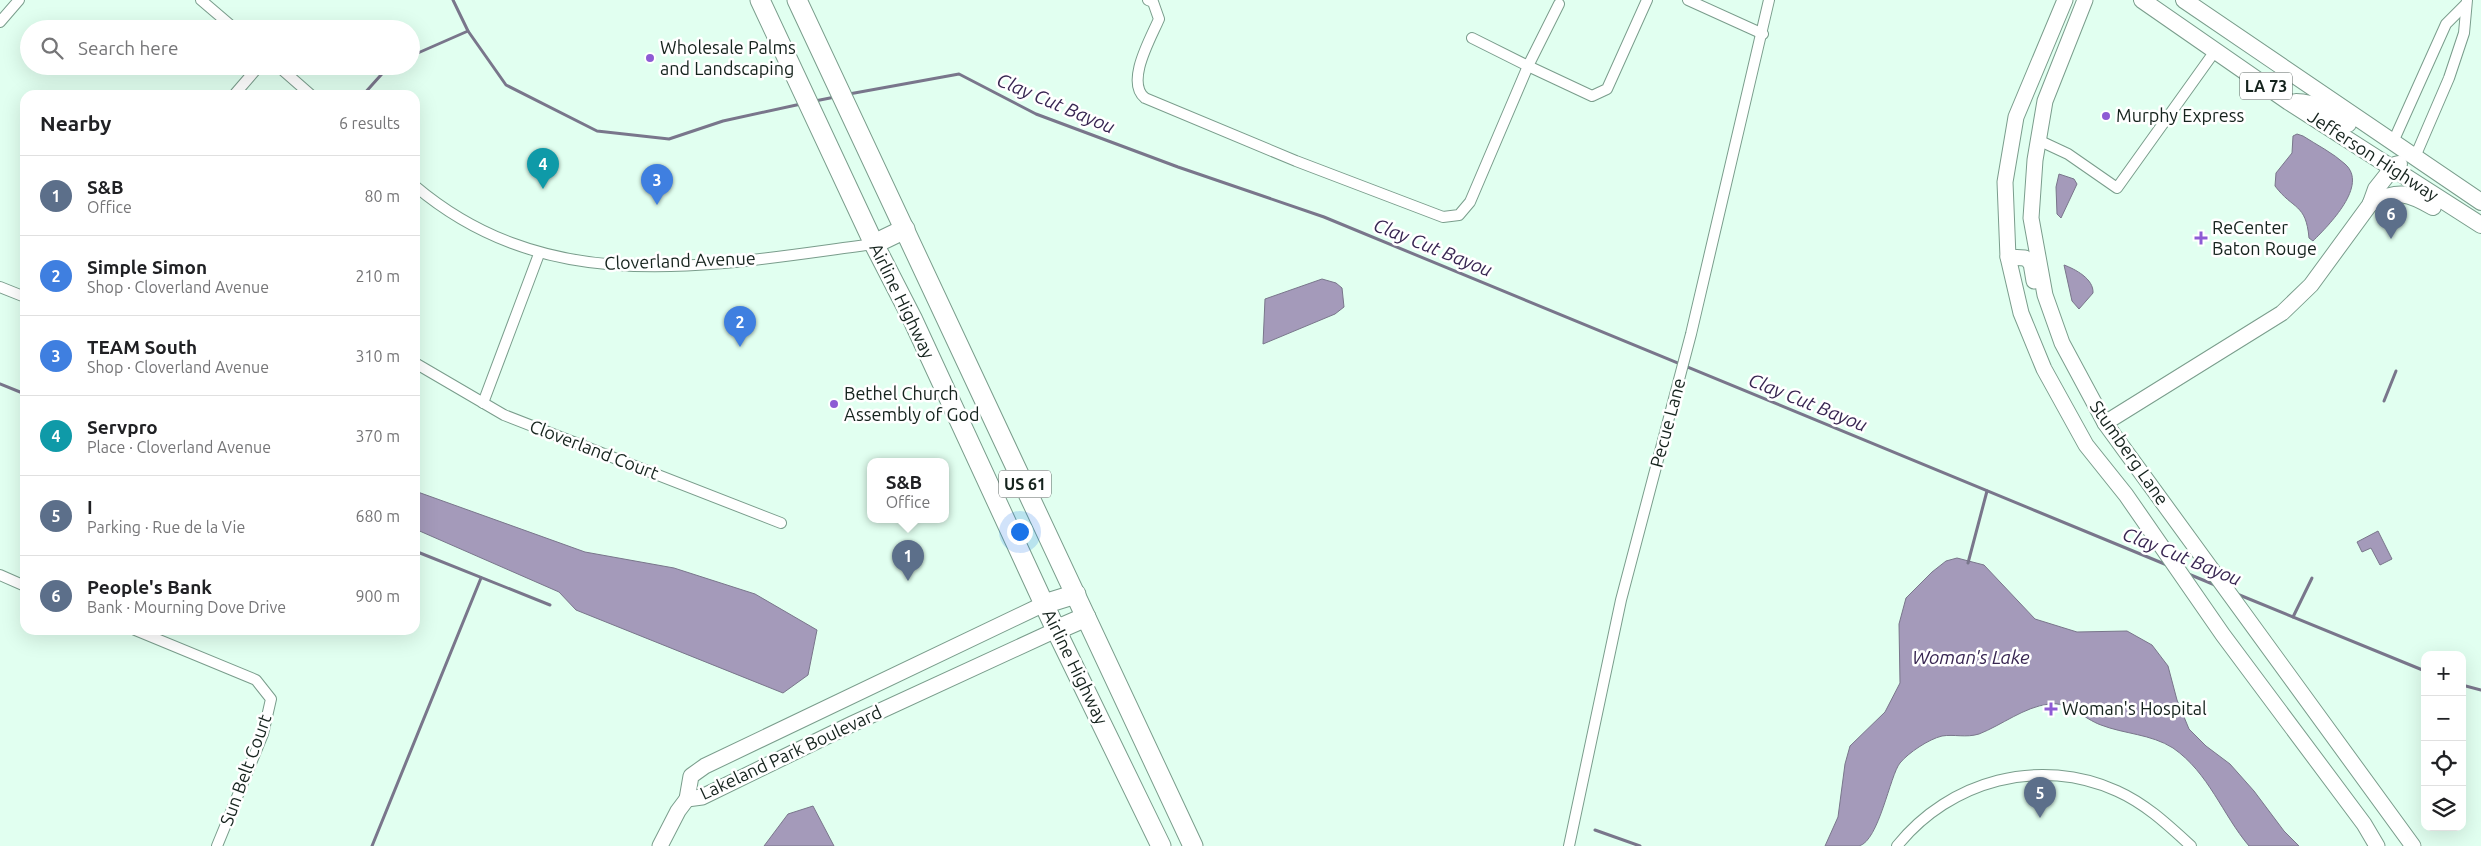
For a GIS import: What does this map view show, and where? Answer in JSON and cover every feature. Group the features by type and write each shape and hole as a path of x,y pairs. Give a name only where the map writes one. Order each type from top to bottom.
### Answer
{"highway":[{"name":"Airline Highway","path":"760,0 874,244 912,318 1056,630 1161,846"},
{"name":"Airline Highway","path":"797,0 1194,846"},
{"path":"874,244 905,229"},
{"path":"1044,604 1076,594"},
{"path":"1056,630 1086,617"},
{"path":"1117,753 1146,742"}],"main road":[{"name":"Stumberg Lane","path":"2065,0 2016,117 2005,182 2008,257 2021,313 2049,378 2086,446 2126,495 2223,635 2364,824 2377,846"},
{"name":"Stumberg Lane","path":"2084,0 2045,101 2038,140 2030,218 2045,295 2062,344 2105,423 2413,846"},
{"name":"Jefferson Highway","path":"2142,0 2289,102 2481,225"},
{"name":"Jefferson Highway","path":"2184,0 2481,202"},
{"path":"2289,102 2308,102 2331,113 2382,146 2415,157"},
{"path":"2105,423 2282,313 2299,298 2371,203 2376,189 2395,165 2402,165 2481,212"},
{"path":"2371,203 2393,194 2406,194 2481,234"},
{"path":"2008,257 2025,258 2031,263 2036,289 2045,295"},
{"path":"2049,378 2059,385 2075,408 2083,409 2094,404"},
{"name":"Lakeland Park Boulevard","path":"1044,604 722,758 691,776 686,799 702,797 852,724 1056,630"},
{"path":"980,635 991,661"},
{"path":"927,660 936,685"},
{"path":"842,701 852,724"},
{"path":"722,758 734,782"},
{"path":"660,846 686,799"}],"street":[{"path":"0,22 19,0"},
{"path":"201,0 224,20"},
{"path":"1148,0 1153,2 1159,19 1137,70 1140,92 1145,98 1296,161 1443,217 1459,215 1470,202 1528,66 1560,4"},
{"path":"1472,38 1592,96 1607,89 1646,0"},
{"path":"1688,0 1763,34"},
{"name":"Pecue Lane","path":"1569,846 1621,600 1691,334 1763,34 1769,0"},
{"path":"2394,142 2446,24 2466,2"},
{"path":"2415,157 2448,78 2464,33 2466,2"},
{"path":"2038,140 2068,154 2117,188 2215,51"},
{"path":"238,90 251,75"},
{"path":"288,75 305,90"},
{"name":"Cloverland Avenue","path":"420,191 483,232 508,244 539,254 590,264 630,267 737,262 874,244"},
{"path":"483,403 539,254"},
{"path":"0,287 20,295"},
{"name":"Cloverland Court","path":"420,366 504,415 781,523"},
{"path":"0,575 20,584"},
{"name":"Sun Belt Court","path":"147,635 256,680 271,699 263,734 217,846"},
{"path":"1897,846 1920,821 1954,796 1990,782 2036,774 2072,777 2118,792 2165,822 2191,846"}],"water":[{"path":"2297,134 2335,156 2345,164 2351,173 2350,193 2344,204 2313,241 2309,238 2302,212 2275,186 2276,173 2292,153 2293,136"},
{"path":"2059,174 2074,179 2077,184 2061,218 2057,214 2056,187"},
{"path":"2064,265 2083,275 2092,288 2093,293 2079,309 2072,301"},
{"path":"1322,279 1336,283 1342,288 1344,307 1335,314 1263,344 1265,299"},
{"path":"420,493 585,552 674,568 755,594 817,630 808,675 783,693 576,610 559,592 420,531"},
{"path":"2378,531 2392,559 2380,565 2371,548 2362,552 2357,542"},
{"name":"Woman's Lake","path":"1957,558 1984,565 2035,619 2077,632 2127,631 2152,645 2168,666 2177,700 2189,729 2206,746 2230,764 2254,791 2284,831 2299,846 2249,846 2196,769 2173,748 2147,737 2101,725 2063,705 2049,704 2022,712 1979,734 1942,736 1919,747 1900,763 1896,770 1878,821 1866,841 1859,846 1825,846 1838,817 1845,764 1850,746 1885,712 1900,683 1899,624 1906,598 1946,561"},
{"path":"813,806 834,846 764,846 788,814"}],"waterway":[{"name":"Clay Cut Bayou","path":"453,0 468,31 506,85 597,131 669,139 723,121 801,104"},
{"path":"420,52 468,31"},
{"name":"Clay Cut Bayou","path":"849,94 959,74 1036,114 1178,167 1324,217 2167,565"},
{"path":"367,90 381,75"},
{"name":"Clay Cut Bayou","path":"815,101 835,97"},
{"path":"2384,401 2396,371"},
{"path":"0,384 20,392"},
{"path":"1968,563 1987,491"},
{"path":"420,553 550,605"},
{"name":"Clay Cut Bayou","path":"2186,573 2215,585"},
{"path":"372,846 481,578"},
{"path":"2293,617 2312,578"},
{"name":"Clay Cut Bayou","path":"2237,594 2421,669"},
{"name":"Clay Cut Bayou","path":"2466,686 2481,690"},
{"path":"1595,830 1640,846"}],"place":[{"name":"Wholesale Palms and Landscaping","path":"650,58"},
{"name":"Murphy Express","path":"2106,116"},
{"name":"Servpro","path":"543,189"},
{"name":"TEAM South","path":"657,205"},
{"name":"ReCenter Baton Rouge","path":"2201,238"},
{"name":"People's Bank","path":"2391,239"},
{"name":"Simple Simon","path":"740,347"},
{"name":"Bethel Church Assembly of God","path":"834,404"},
{"name":"S&B","path":"908,581"},
{"name":"Woman's Hospital","path":"2051,709"},
{"name":"I","path":"2040,818"}]}
